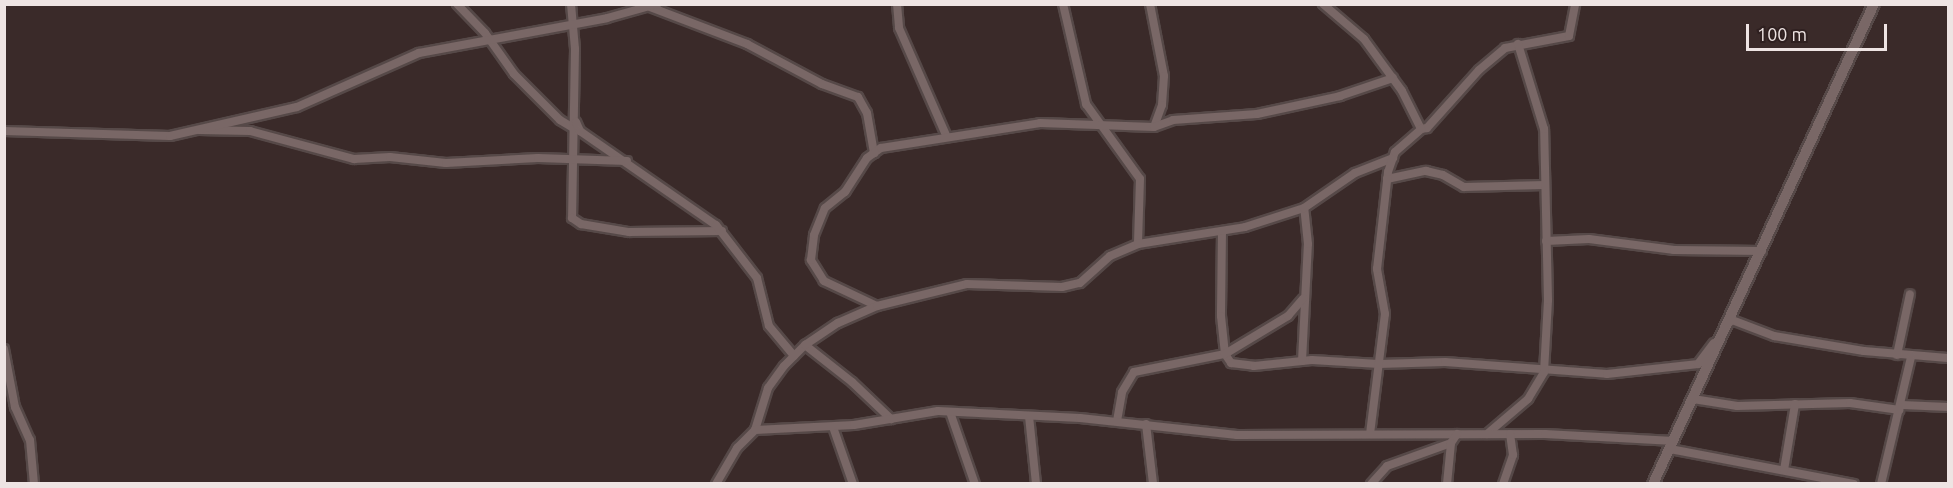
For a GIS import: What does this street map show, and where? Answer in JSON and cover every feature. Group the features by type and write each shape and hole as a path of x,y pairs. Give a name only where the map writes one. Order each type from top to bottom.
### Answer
{"street":[{"path":"456,4 488,39 514,74 560,120 575,124 580,131 690,204 722,231 757,278 769,326 794,356"},
{"path":"571,4 574,23 575,124 572,218 581,224 645,233 722,231"},
{"path":"897,4 899,28 946,135"},
{"path":"1063,4 1081,92 1101,128 1140,179 1138,244"},
{"path":"1150,4 1164,76 1162,105 1154,128"},
{"path":"1323,4 1364,39 1393,78 1421,129"},
{"path":"1653,483 1763,251 1874,4"},
{"path":"4,131 148,136 260,118 297,107 382,67 419,54 653,6 747,44 822,84 858,97 867,113 874,153"},
{"path":"717,483 737,448 755,430 768,388 804,345 838,323 877,306 967,284 1071,285 1088,279 1110,256 1138,244 1222,231 1304,208 1355,173 1393,158 1421,129 1427,128 1479,70 1505,48 1569,36 1577,6"},
{"path":"1487,434 1528,399 1544,372 1546,241 1544,129 1518,44"},
{"path":"877,306 824,281 810,261 814,236 825,208 845,192 855,173 874,153 946,135 1041,123 1101,128 1154,128 1173,120 1238,116 1312,103 1393,78"},
{"path":"195,129 250,131 354,159 390,157 446,163 574,158 627,161"},
{"path":"1370,434 1385,304 1377,269 1386,179 1393,158"},
{"path":"1386,179 1426,171 1464,187 1545,185"},
{"path":"1302,361 1308,244 1304,208"},
{"path":"1222,231 1225,354 1231,363 1254,366 1302,361 1379,364 1444,362 1544,372 1607,374 1698,364 1731,320"},
{"path":"1546,241 1589,239 1674,250 1763,251"},
{"path":"1897,355 1910,294"},
{"path":"1117,421 1122,392 1134,372 1225,354 1288,316 1304,299"},
{"path":"1731,320 1774,336 1911,357 1948,358"},
{"path":"804,345 852,382 891,419"},
{"path":"4,349 15,407 30,440 34,483"},
{"path":"1881,483 1901,408 1911,357"},
{"path":"1694,399 1737,406 1850,403 1901,408 1948,407"},
{"path":"1784,470 1795,404"},
{"path":"755,430 833,427 950,412 1117,421 1236,435 1510,434 1672,445 1854,483"},
{"path":"950,412 975,483"},
{"path":"1029,416 1036,483"},
{"path":"1146,424 1153,483"},
{"path":"833,427 853,483"},
{"path":"1447,483 1451,443 1457,434"},
{"path":"1503,483 1513,455 1510,434"},
{"path":"1371,483 1387,466 1451,443"}]}
